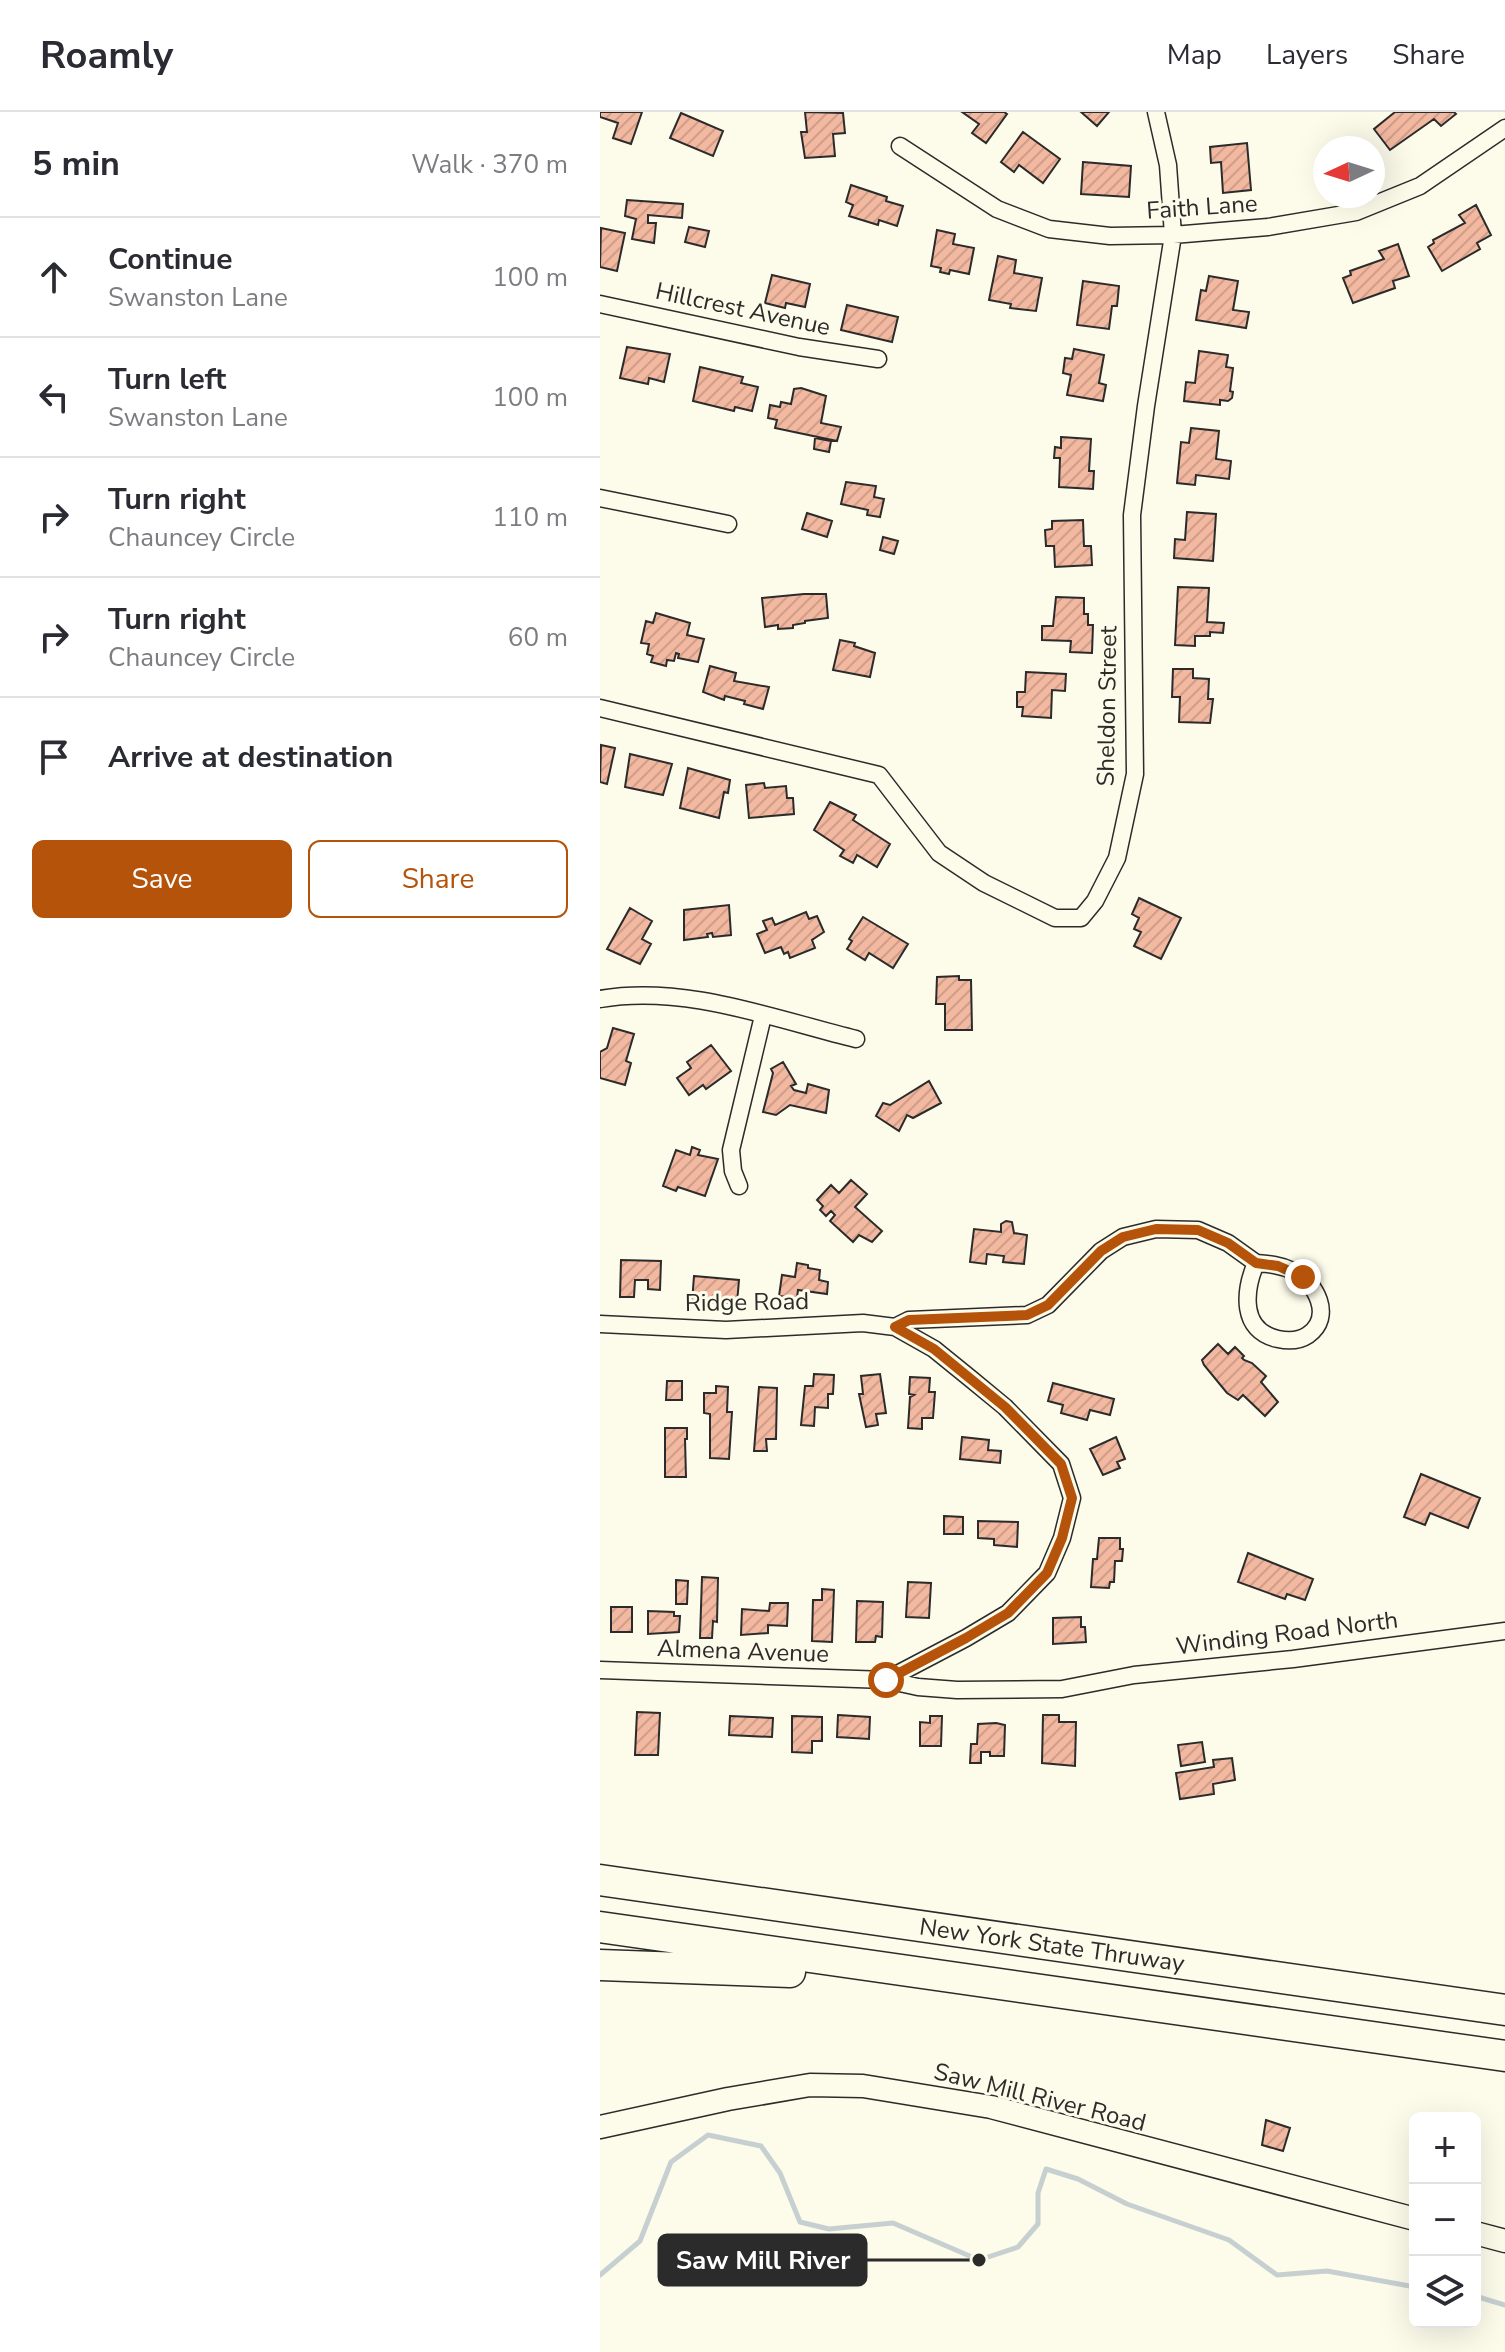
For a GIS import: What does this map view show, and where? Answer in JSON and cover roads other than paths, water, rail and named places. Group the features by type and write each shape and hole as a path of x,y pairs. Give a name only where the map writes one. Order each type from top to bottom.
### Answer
{"highway":[{"name":"New York State Thruway","path":"600,1880 1505,2010"},
{"name":"New York State Thruway","path":"600,1927 1505,2056"},
{"path":"600,1965 702,1967 982,1982"}],"main road":[{"name":"Saw Mill River Road","path":"600,2127 810,2085 863,2086 991,2107 1409,2217"},
{"path":"1481,2235 1505,2241"}],"street":[{"name":"Sheldon Street","path":"600,708 879,775 939,853 984,883 1055,918 1081,918 1095,901 1117,858 1135,774 1132,515 1173,235 1168,165 1156,112"},
{"name":"Faith Lane","path":"900,146 997,209 1049,229 1110,236 1173,235 1268,227 1356,212 1420,186 1505,128"},
{"name":"Hillcrest Avenue","path":"600,304 799,347 878,359"},
{"path":"600,498 728,524"},
{"path":"600,999 633,995 680,996 856,1039"},
{"path":"739,1186 731,1150 763,1016"},
{"path":"895,1327 909,1320 1027,1315 1048,1305 1101,1251 1123,1237 1156,1229 1198,1230 1228,1243 1256,1263 1292,1270 1316,1291 1322,1309 1318,1323 1308,1335 1283,1340 1267,1336 1254,1325 1248,1311 1247,1297 1249,1279 1256,1263"},
{"name":"Ridge Road","path":"600,1324 726,1330 863,1323 895,1327"},
{"path":"886,1680 1008,1613 1047,1573 1062,1538 1072,1498 1061,1464 1005,1407 934,1349 895,1327"},
{"name":"Winding Road North","path":"1076,1687 1134,1675 1293,1659 1505,1631"},
{"name":"Almena Avenue","path":"600,1670 886,1680 918,1687 957,1690 1076,1687"}],"waterway":[{"path":"600,2275 640,2241 671,2162 708,2135 761,2146 780,2173 800,2222 829,2229 893,2223 979,2260 1018,2247 1038,2224 1038,2193 1046,2169 1078,2179 1127,2204 1229,2240 1277,2275 1327,2271 1409,2286"},
{"path":"1481,2298 1505,2305"}],"place":[{"name":"Saw Mill River","path":"979,2260"}]}
